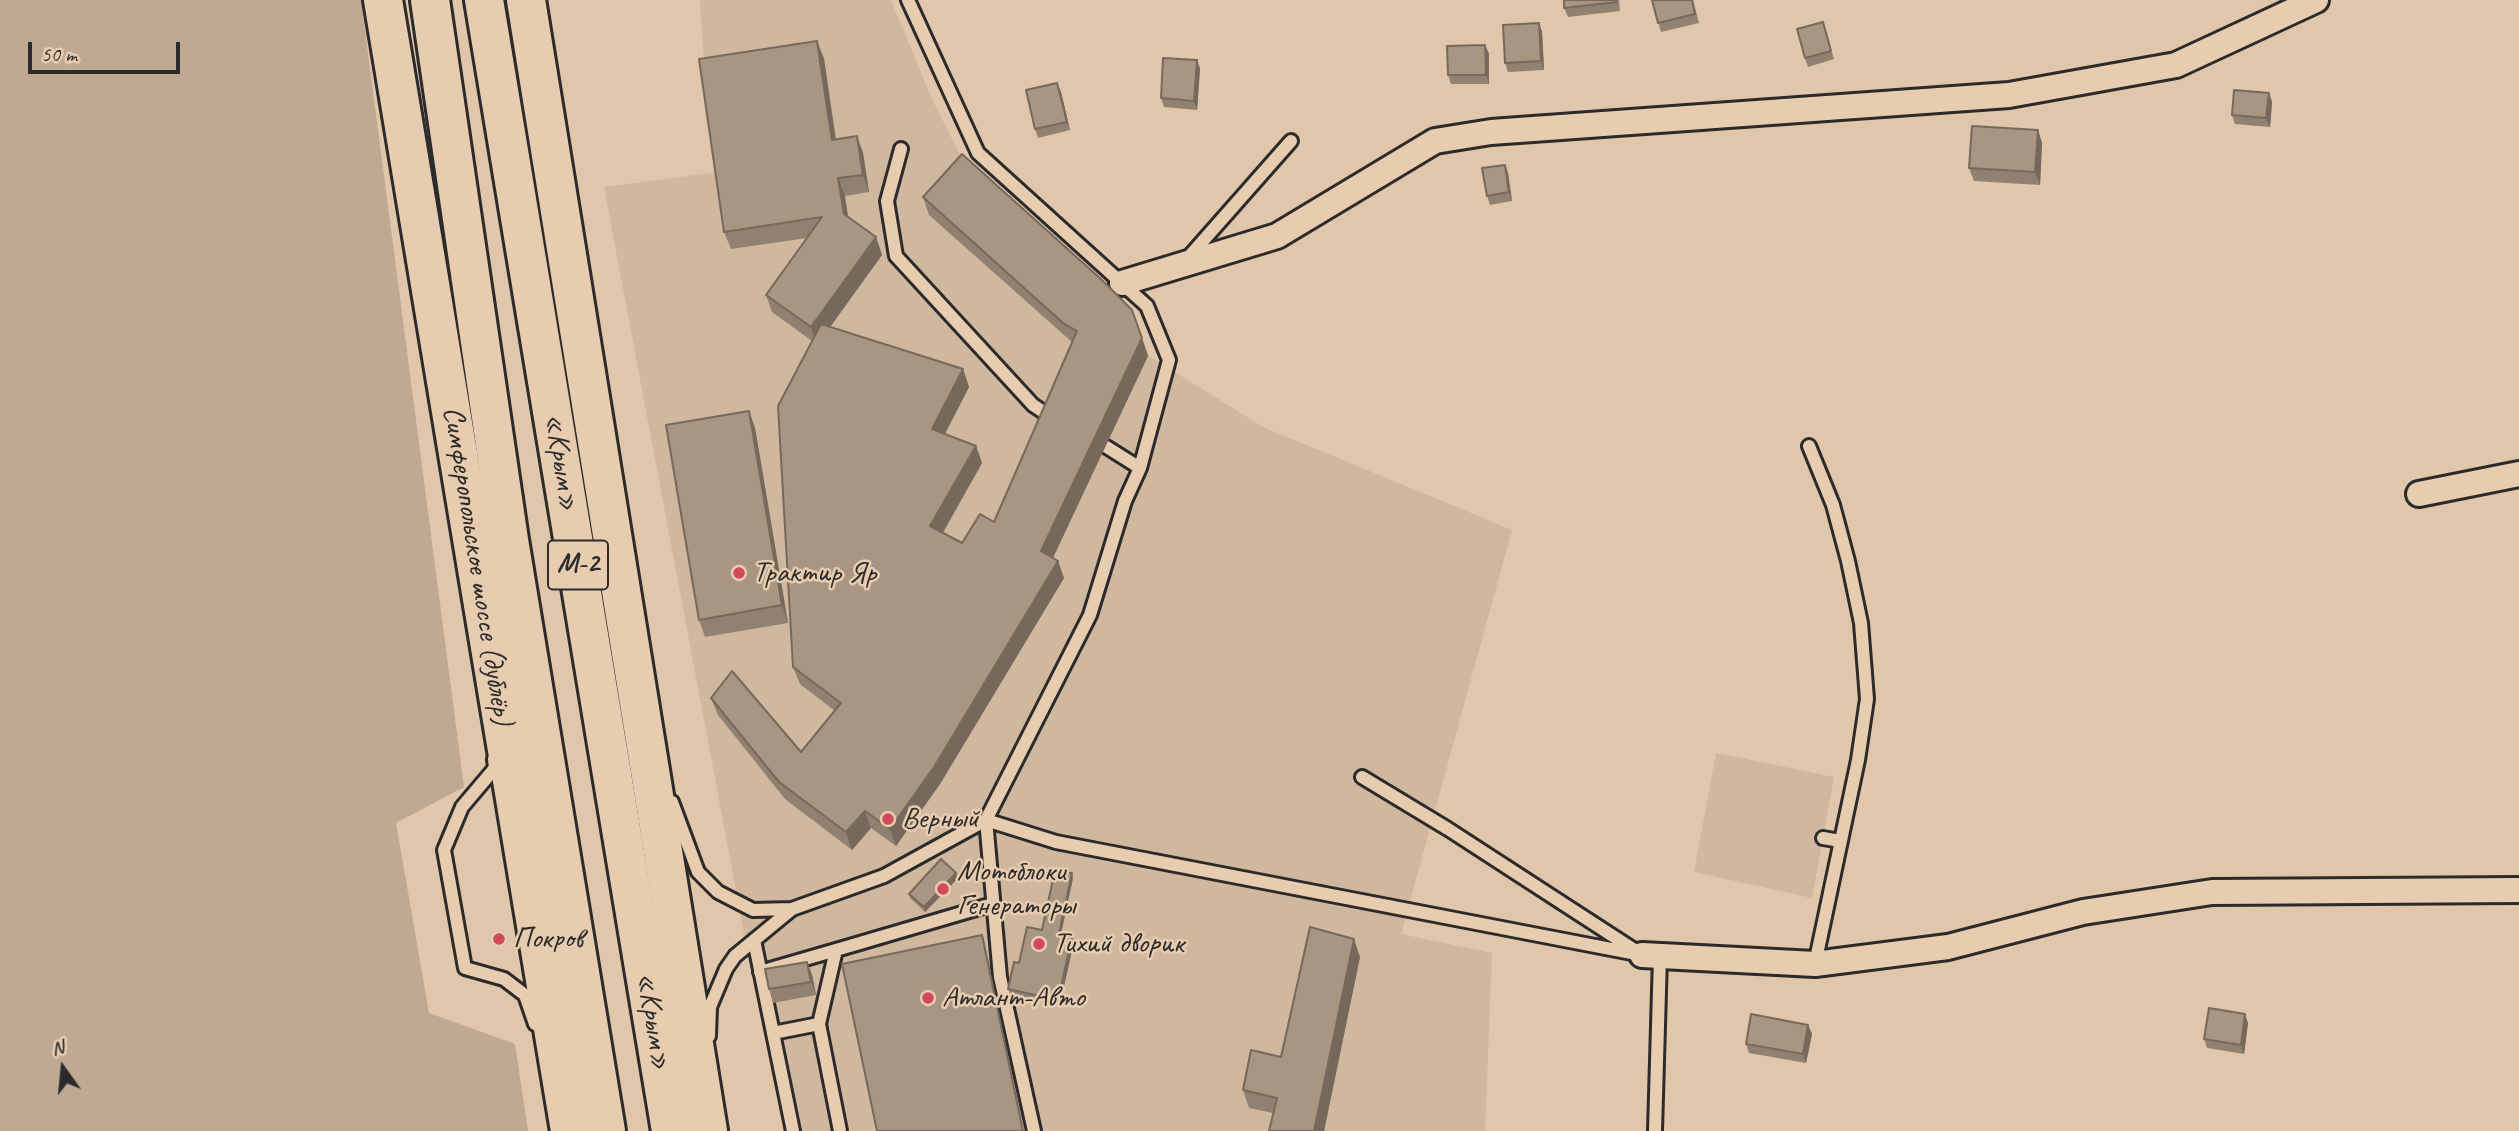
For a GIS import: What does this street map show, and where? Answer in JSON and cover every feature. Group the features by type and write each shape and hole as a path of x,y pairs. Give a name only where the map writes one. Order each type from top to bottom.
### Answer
{"main road":[{"name":"Симферопольское шоссе (дублёр)","path":"383,0 488,637 582,1130"},
{"name":"«Крым»","path":"430,0 509,540 582,1130"},
{"name":"«Крым»","path":"484,0 695,1128"},
{"path":"526,0 640,719 695,1128"}],"street":[{"path":"1122,283 1276,236 1435,141 1491,132 2009,95 2176,65 2316,0"},
{"path":"2419,494 2519,474"},
{"path":"1651,956 1815,964 1948,947 2083,912 2212,892 2519,890"}],"lane":[{"path":"908,0 978,153 1147,306 1169,360 1140,468 1125,501 1090,615 986,820 1000,977 1034,1131"},
{"path":"1182,265 1291,141"},
{"path":"901,149 887,201 896,256 1033,405 1054,419"},
{"path":"1105,446 1140,468"},
{"path":"1809,446 1833,505 1850,574 1862,636 1867,699 1858,760 1815,964"},
{"path":"488,637 495,768 463,807 444,850 465,968 504,979 526,995 540,1037 582,1130"},
{"path":"640,719 698,872 718,892 753,910 792,909 884,876 986,820 1056,842 1651,956"},
{"path":"1362,777 1651,956"},
{"path":"1823,838 1840,841"},
{"path":"760,972 993,904"},
{"path":"695,1128 709,1052 710,1007 718,984 735,956 792,909"},
{"path":"754,940 793,1131"},
{"path":"836,950 819,1024 840,1131"},
{"path":"1651,956 1655,1131"},
{"path":"773,1033 819,1024"}],"shaded area":[{"path":"0,0 361,0 464,787 396,823 429,1013 515,1044 528,1131 0,1131"},
{"path":"700,0 891,0 931,97 968,171 1138,327 1149,356 1263,427 1512,530 1401,934 1492,953 1485,1131 784,1131 753,981 604,187 719,172 705,77"},
{"path":"1716,753 1834,777 1812,898 1694,872"}],"building":[{"path":"1564,0 1616,0 1617,2 1564,8"},
{"path":"1652,0 1692,0 1695,14 1658,23"},
{"path":"1823,22 1831,51 1805,58 1797,29"},
{"path":"1539,23 1541,61 1505,63 1503,25"},
{"path":"817,41 832,140 857,136 863,175 838,178 844,214 876,237 811,327 766,295 822,217 724,232 699,59"},
{"path":"1485,45 1486,75 1448,75 1447,46"},
{"path":"1163,58 1197,60 1194,101 1161,98"},
{"path":"1057,83 1067,122 1035,129 1026,90"},
{"path":"2234,90 2269,93 2266,118 2232,115"},
{"path":"1972,126 2038,130 2035,172 1969,168"},
{"path":"962,154 1132,310 1142,338 1041,551 1058,561 934,767 890,829 865,811 846,832 779,782 711,698 732,671 801,752 841,703 793,667 778,406 821,324 963,369 932,429 976,446 930,526 962,543 980,514 994,522 1077,331 1063,323 923,197"},
{"path":"1505,165 1509,192 1487,196 1482,168"},
{"path":"749,411 782,605 699,620 666,425"},
{"path":"941,859 956,873 924,907 909,894"},
{"path":"1055,870 1072,873 1059,934 1072,937 1058,1000 1008,989 1014,962 1019,963 1027,927 1042,930"},
{"path":"1310,927 1354,939 1314,1131 1269,1131 1277,1098 1243,1090 1251,1050 1281,1057"},
{"path":"982,935 1023,1131 877,1131 842,964"},
{"path":"807,962 811,982 769,989 765,969"},
{"path":"2209,1008 2245,1014 2241,1045 2204,1039"},
{"path":"1751,1014 1808,1025 1803,1054 1746,1044"}],"place":[{"name":"Трактир Яр","path":"739,573"},
{"name":"Верный","path":"888,819"},
{"name":"Мотоблоки Генераторы","path":"943,889"},
{"name":"Покров","path":"499,939"},
{"name":"Тихий дворик","path":"1039,944"},
{"name":"Атлант-Авто","path":"928,998"}]}
